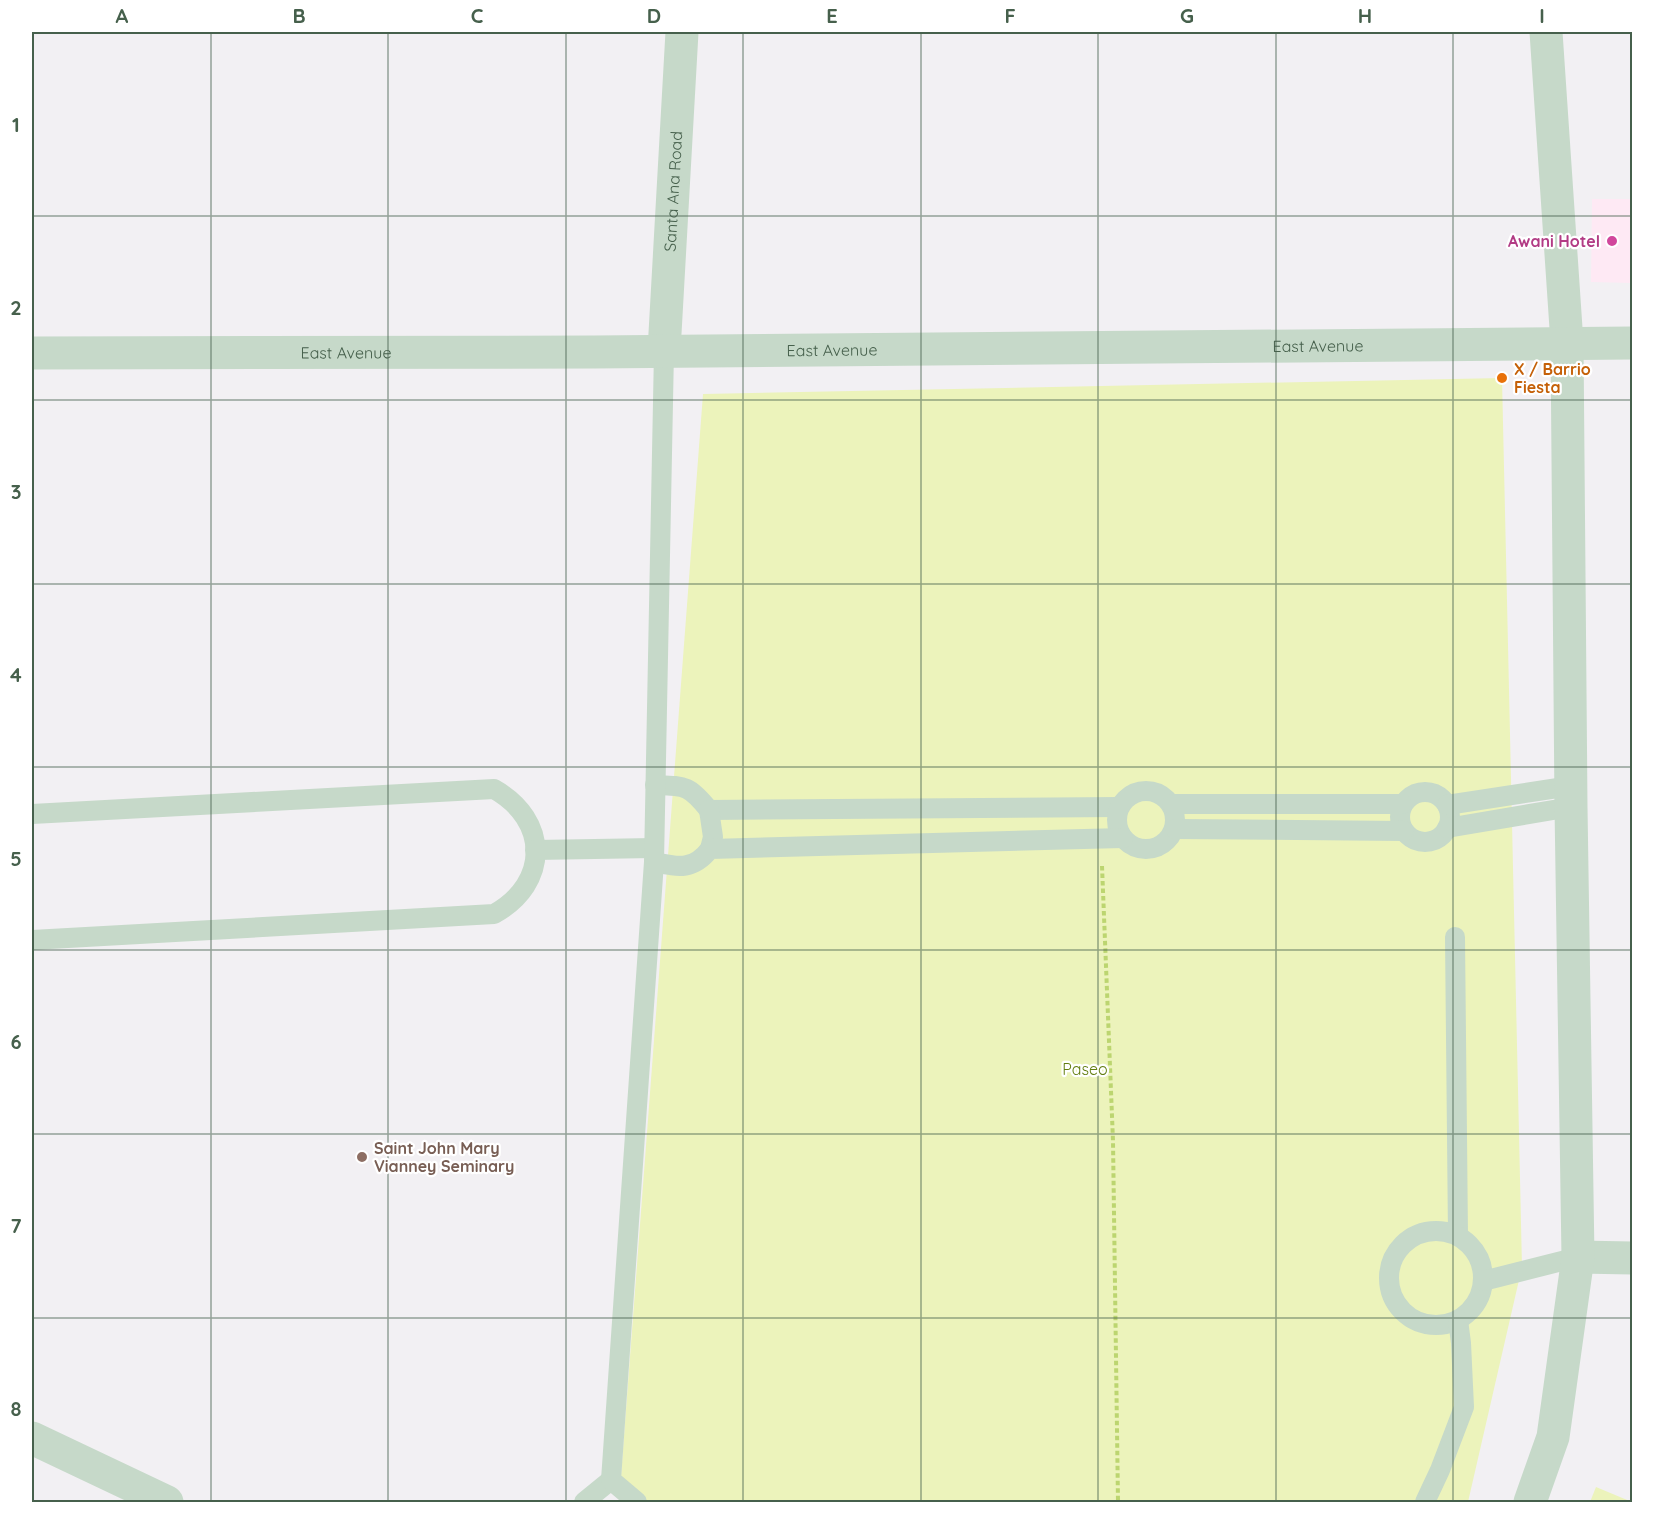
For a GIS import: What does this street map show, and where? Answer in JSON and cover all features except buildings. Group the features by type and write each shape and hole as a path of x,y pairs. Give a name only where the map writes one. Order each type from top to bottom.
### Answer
{"street":[{"name":"Santa Ana Road","path":"664,351 682,32"},
{"path":"1530,1503 1553,1437 1578,1257 1567,343 1545,32"},
{"name":"East Avenue","path":"32,353 664,351 1632,343"},
{"path":"1578,1257 1632,1258"},
{"path":"32,1438 167,1503"}],"lane":[{"path":"584,1503 611,1480 654,855 664,351"},
{"path":"535,850 654,855 679,867 691,865 710,849 713,837 709,810 699,797 683,786 655,785"},
{"path":"32,814 494,789 508,796 519,807 533,834 535,850 534,866 529,881 508,906 494,914 32,940"},
{"path":"1144,790 1160,793 1172,804 1176,816 1175,829 1166,842 1152,849 1135,848 1123,838 1116,818 1119,807 1129,795 1144,790"},
{"path":"1172,804 1402,804 1416,793 1434,793 1447,805 1450,817 1447,828 1438,837 1426,842 1413,839 1404,831 1400,818 1402,804"},
{"path":"1447,805 1571,797"},
{"path":"1447,828 1571,797"},
{"path":"1285,804 1287,830"},
{"path":"1340,830 1341,804"},
{"path":"709,810 1119,807"},
{"path":"1175,829 1404,831"},
{"path":"710,849 1123,838"},
{"path":"1455,937 1458,1236"},
{"path":"1432,1230 1458,1236 1477,1254 1483,1281 1475,1305 1458,1320 1446,1325 1424,1324 1396,1305 1388,1284 1392,1257 1412,1236 1432,1230"},
{"path":"1483,1281 1578,1257"},
{"path":"1425,1503 1464,1407 1458,1320"},
{"path":"611,1480 637,1503"}],"path":[{"path":"1101,839 1113,1152 1118,1503"}],"shaded area":[{"name":"Awani Hotel","path":"1592,199 1632,199 1632,283 1591,282"}],"green space":[{"name":"Paseo","path":"1502,378 1522,1267 1468,1502 619,1502 703,394"},
{"path":"1596,1487 1632,1502 1590,1502"}],"place":[{"name":"Awani Hotel","path":"1612,241"},
{"name":"X / Barrio Fiesta","path":"1502,378"},
{"name":"Saint John Mary Vianney Seminary","path":"362,1157"}]}
